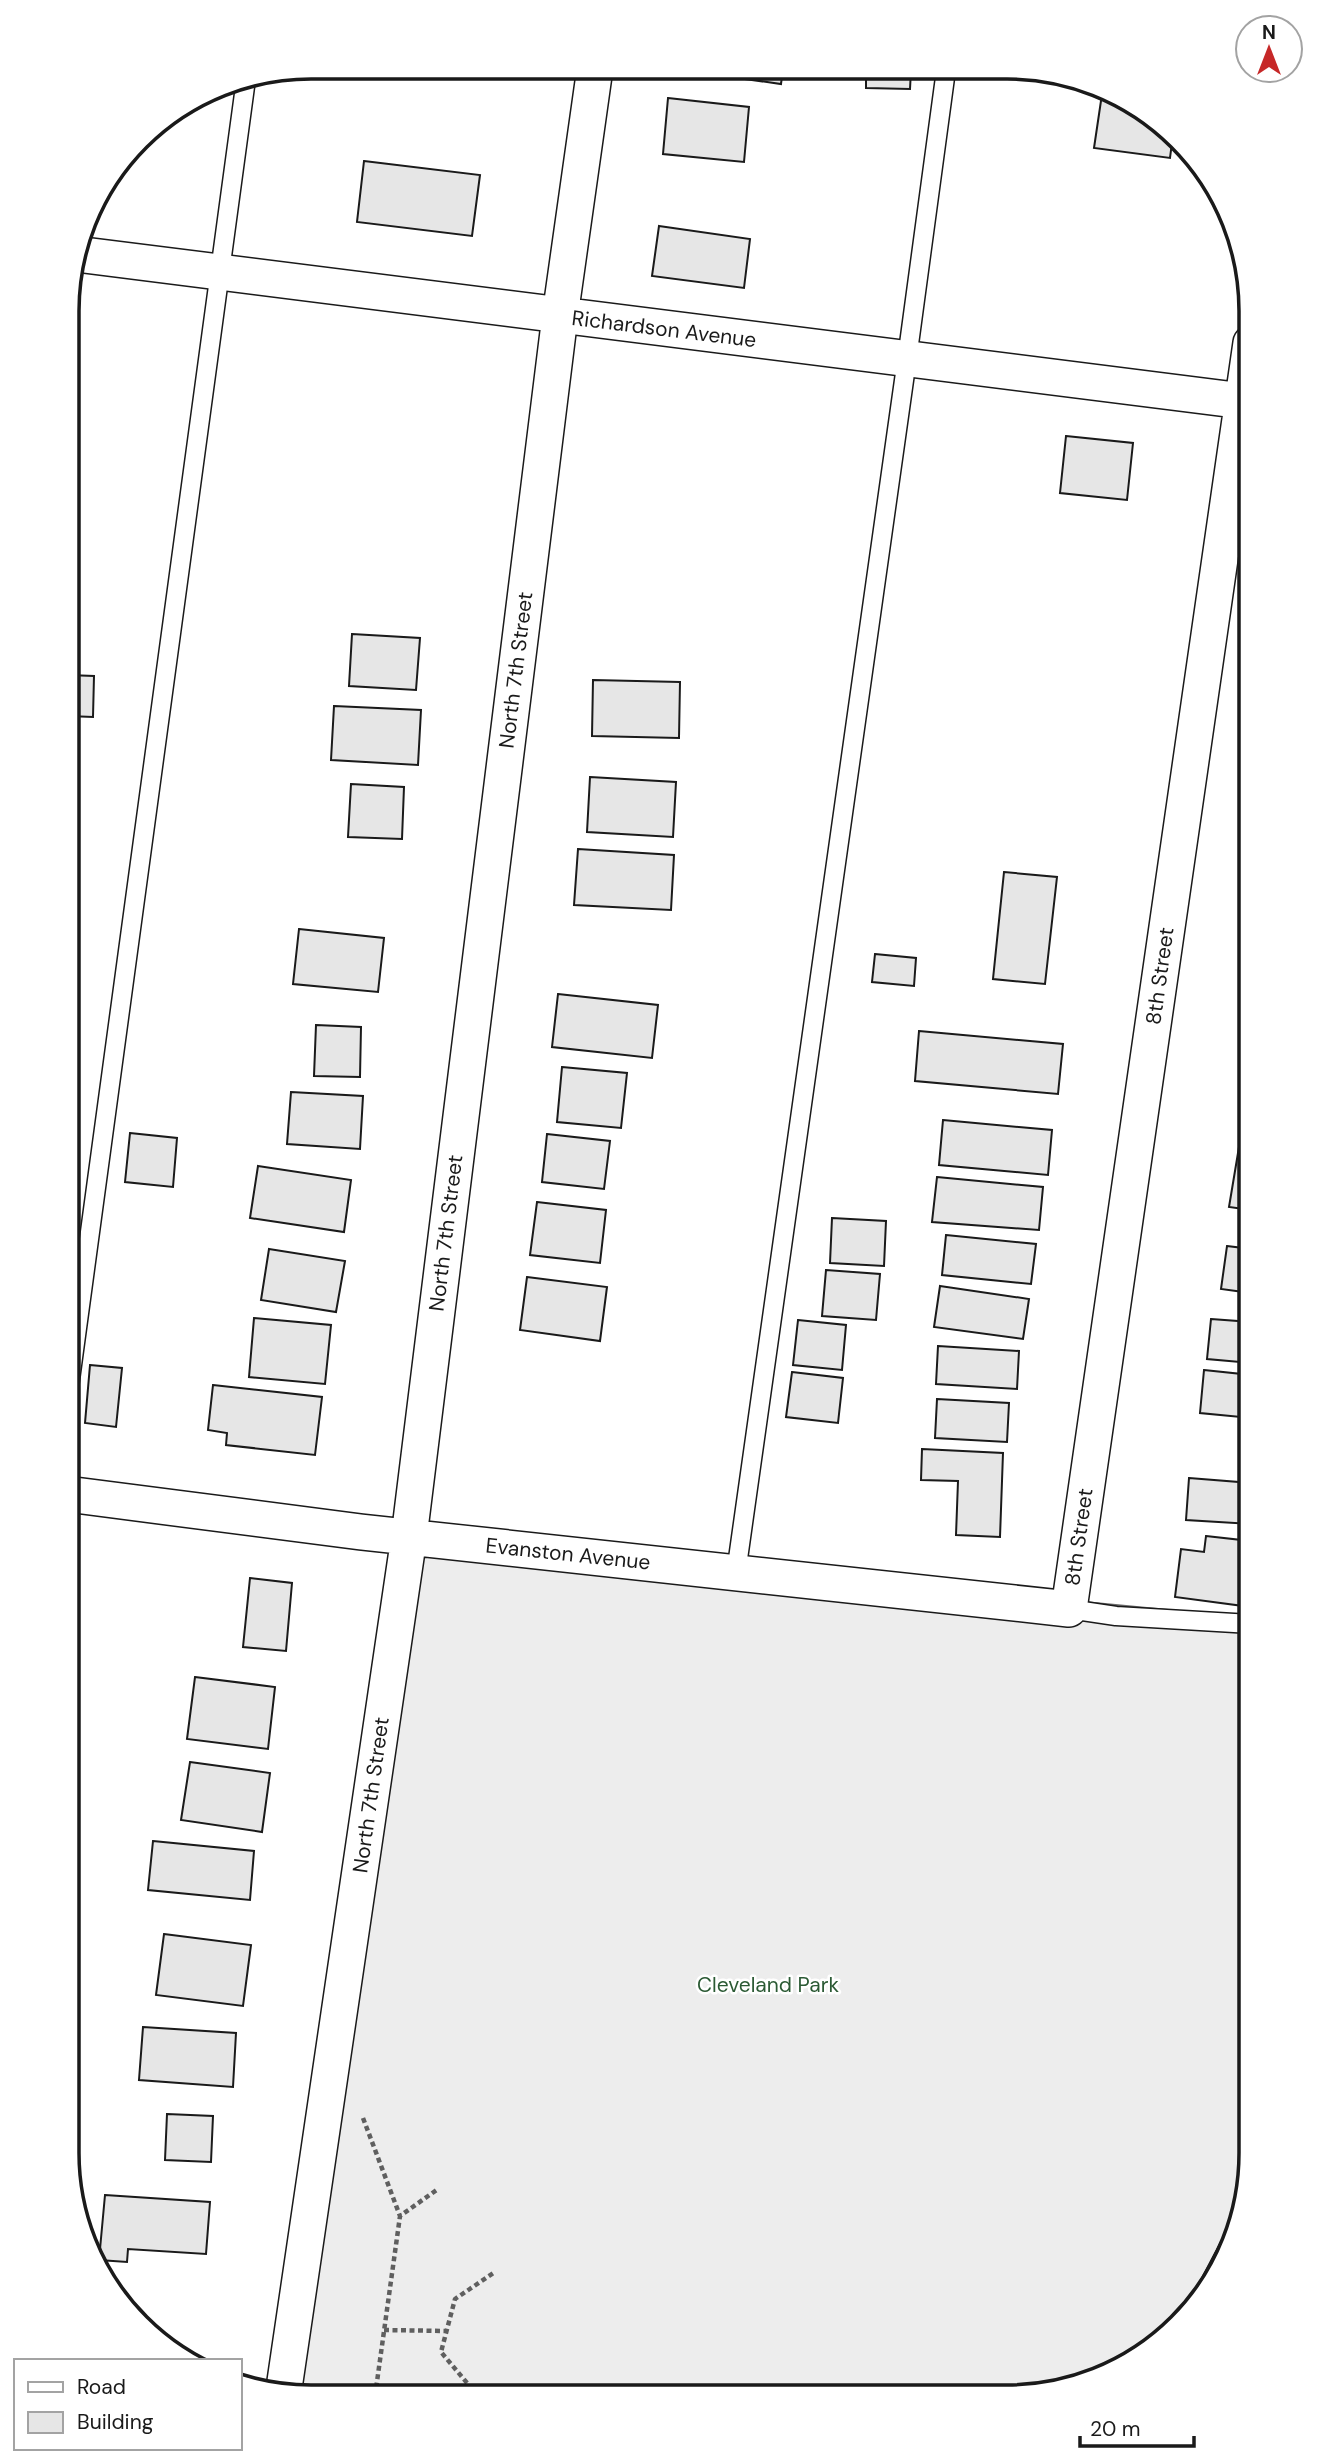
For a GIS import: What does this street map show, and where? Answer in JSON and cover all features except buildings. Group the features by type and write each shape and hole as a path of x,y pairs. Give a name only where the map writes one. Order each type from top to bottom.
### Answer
{"street":[{"name":"North 7th Street","path":"285,2383 409,1537 560,316 592,79"},
{"name":"Richardson Avenue","path":"86,255 1239,400"},
{"name":"8th Street","path":"1069,1609 1239,455"},
{"name":"Evanston Avenue","path":"79,1496 409,1537 1069,1609"}],"lane":[{"path":"736,1573 945,79"},
{"path":"79,1312 245,89"},
{"path":"1069,1609 1116,1616 1239,1623"}],"path":[{"path":"361,2113 400,2216 376,2385"},
{"path":"400,2216 438,2189"},
{"path":"469,2385 441,2352 455,2299 495,2272"},
{"path":"384,2330 447,2331"}],"shaded area":[{"name":"Cleveland Park","path":"409,1537 1239,1617 1239,2168 1227,2228 1215,2256 1191,2294 1160,2328 1110,2361 1082,2373 1037,2383 1007,2385 285,2383"}]}
